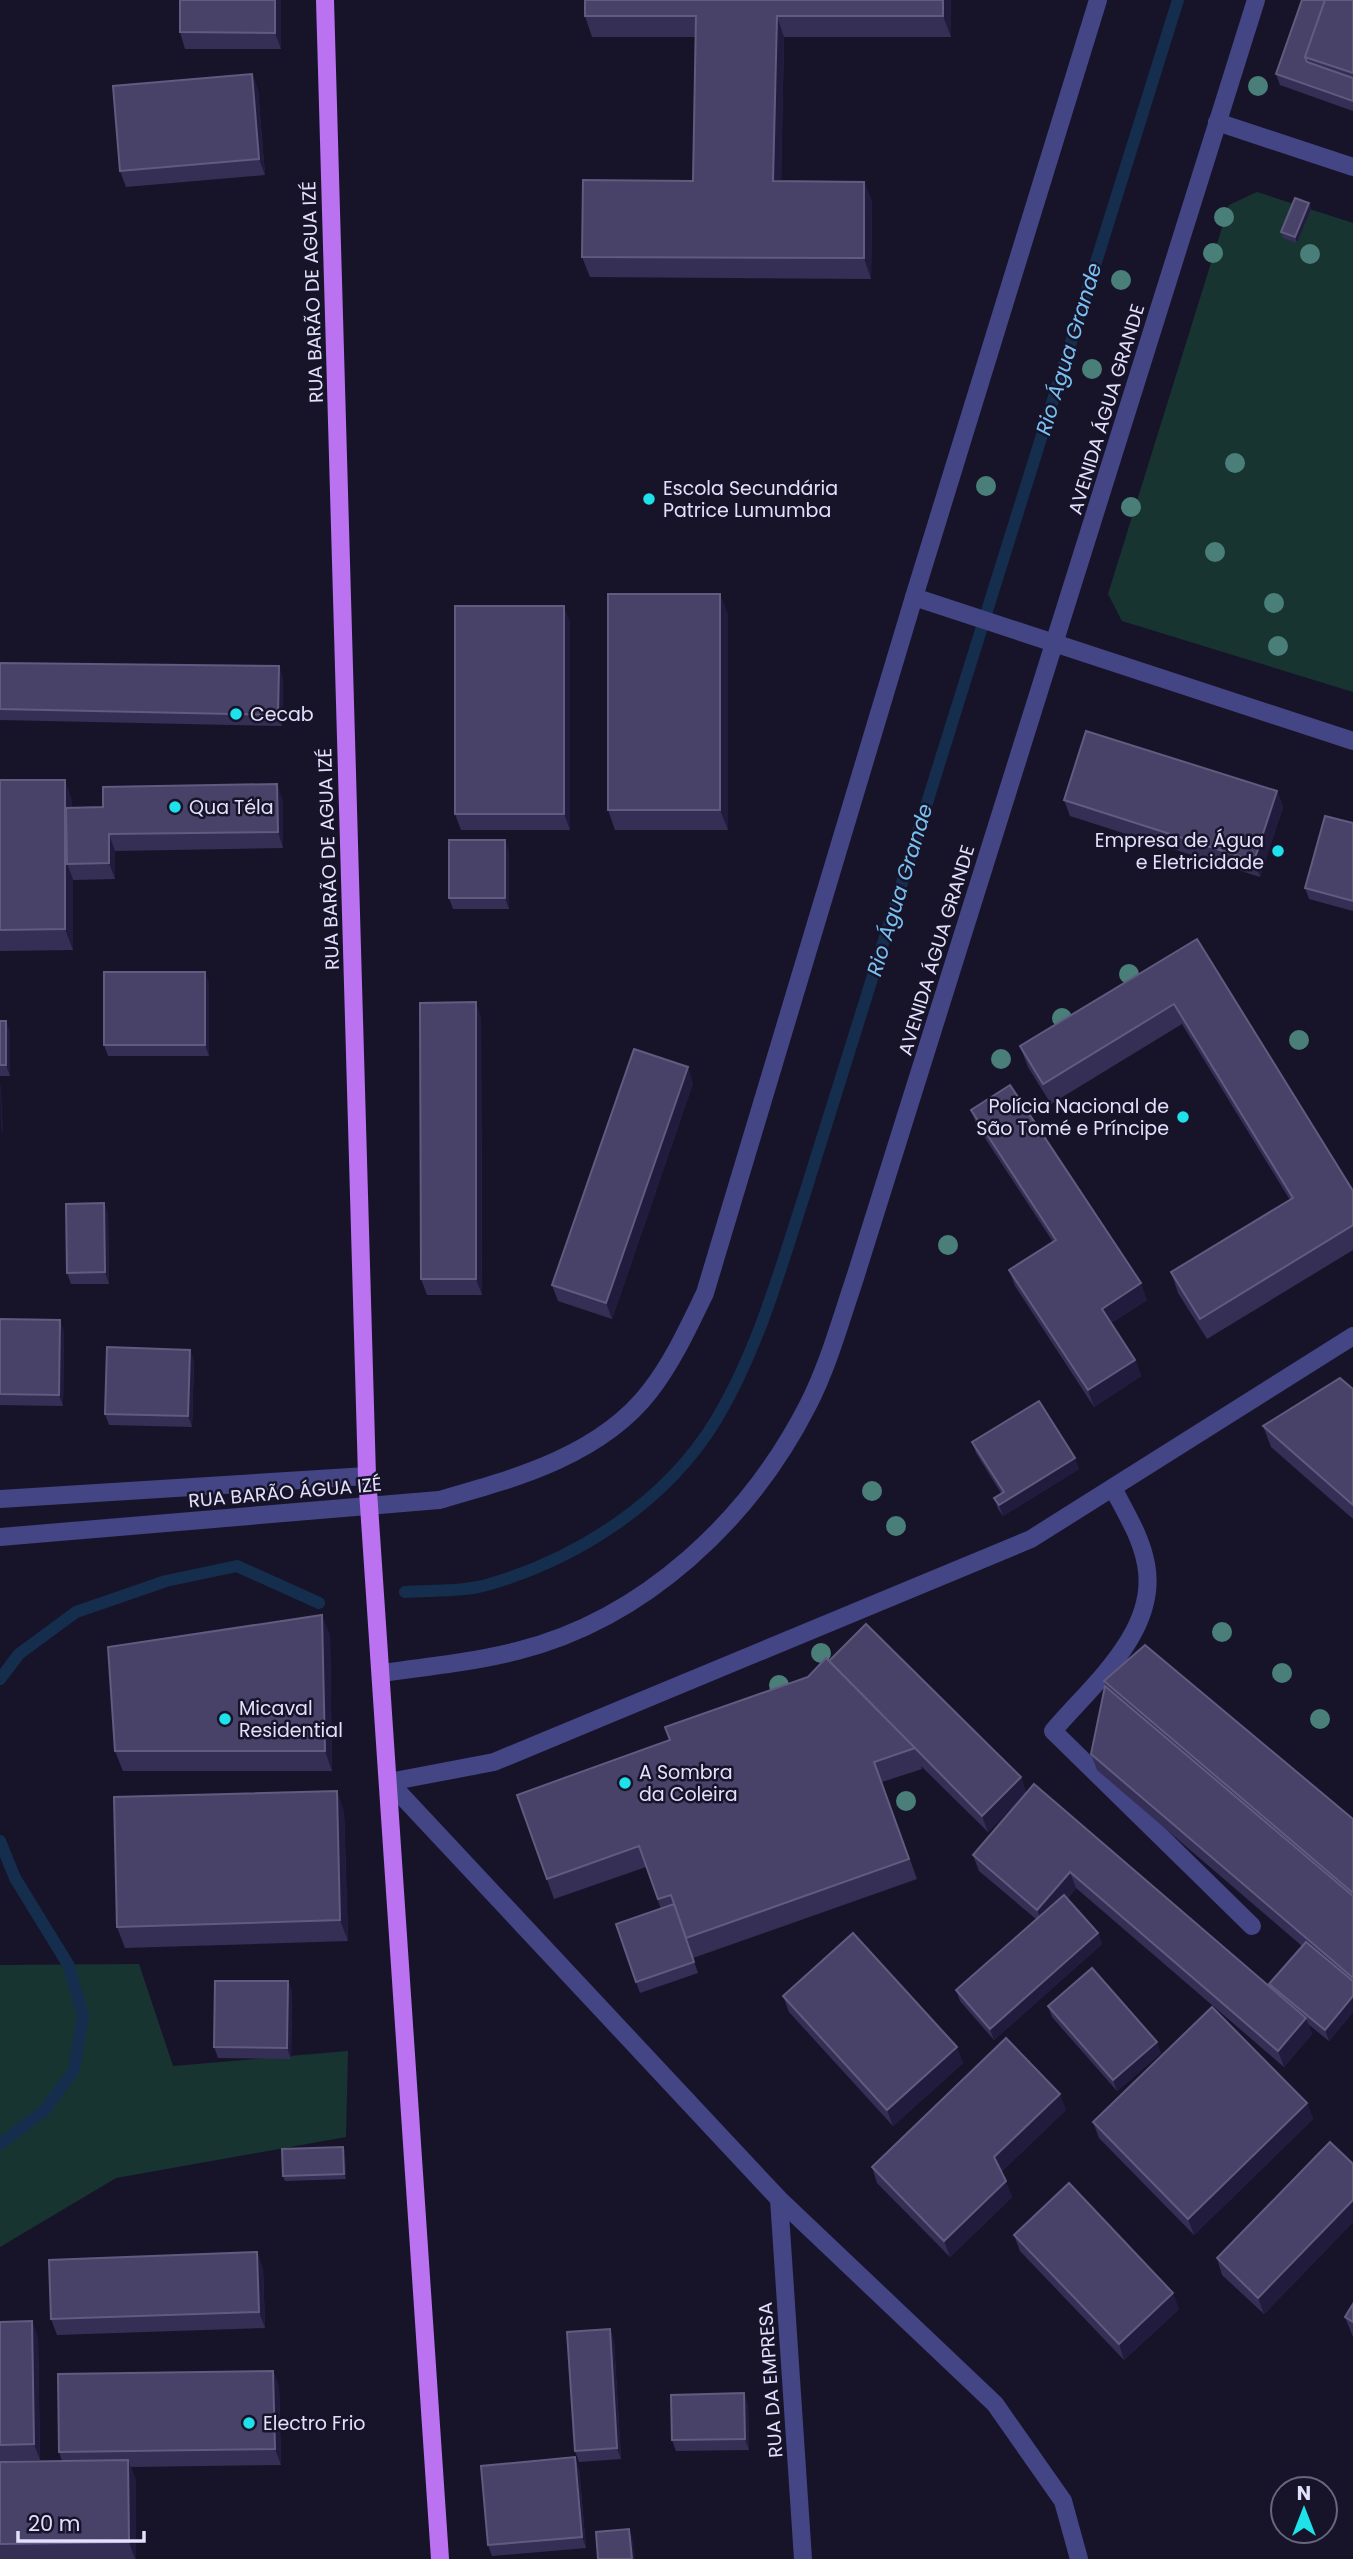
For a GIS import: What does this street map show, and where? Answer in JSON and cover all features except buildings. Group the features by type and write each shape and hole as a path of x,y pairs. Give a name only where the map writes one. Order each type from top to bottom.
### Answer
{"main road":[{"name":"RUA BARÃO DE AGUA IZÉ","path":"325,0 367,1476 440,2559"}],"street":[{"path":"1098,0 914,597 1055,641 1353,741"},
{"name":"AVENIDA ÁGUA GRANDE","path":"381,1673 519,1650 556,1638 630,1601 707,1544 747,1500 783,1450 809,1403 854,1281 1256,0"},
{"path":"1217,122 1353,167"},
{"name":"RUA BARÃO ÁGUA IZÉ","path":"0,1537 439,1500 505,1482 567,1456 607,1431 648,1393 679,1347 705,1293 914,597"},
{"path":"389,1783 494,1762 1031,1539 1114,1490 1353,1336"},
{"name":"RUA BARÃO ÁGUA IZÉ","path":"0,1499 367,1476"},
{"path":"1114,1490 1138,1535 1147,1565 1147,1602 1133,1636 1053,1731 1252,1926"},
{"path":"389,1783 779,2199 995,2404 1063,2501 1079,2559"},
{"name":"RUA DA EMPRESA","path":"779,2199 803,2559"}],"green space":[{"path":"1257,192 1353,223 1353,692 1122,621 1108,594 1229,205"},
{"path":"139,1964 173,2066 348,2051 346,2137 116,2178 0,2247 0,1965"}],"waterway":[{"name":"Rio Água Grande","path":"405,1592 480,1587 523,1573 588,1542 618,1523 673,1476 696,1449 731,1393 756,1338 786,1251 1178,0"},
{"path":"0,1679 19,1654 76,1612 166,1581 237,1566 319,1603"},
{"path":"0,1841 15,1878 69,1966 83,2016 74,2070 45,2110 0,2144"}],"place":[{"name":"Escola Secundária Patrice Lumumba","path":"649,499"},
{"name":"Cecab","path":"236,714"},
{"name":"Qua Téla","path":"175,807"},
{"name":"Empresa de Água e Eletricidade","path":"1278,851"},
{"name":"Polícia Nacional de São Tomé e Príncipe","path":"1183,1117"},
{"name":"Micaval Residential","path":"225,1719"},
{"name":"A Sombra da Coleira","path":"625,1783"},
{"name":"Electro Frio","path":"249,2423"}]}
